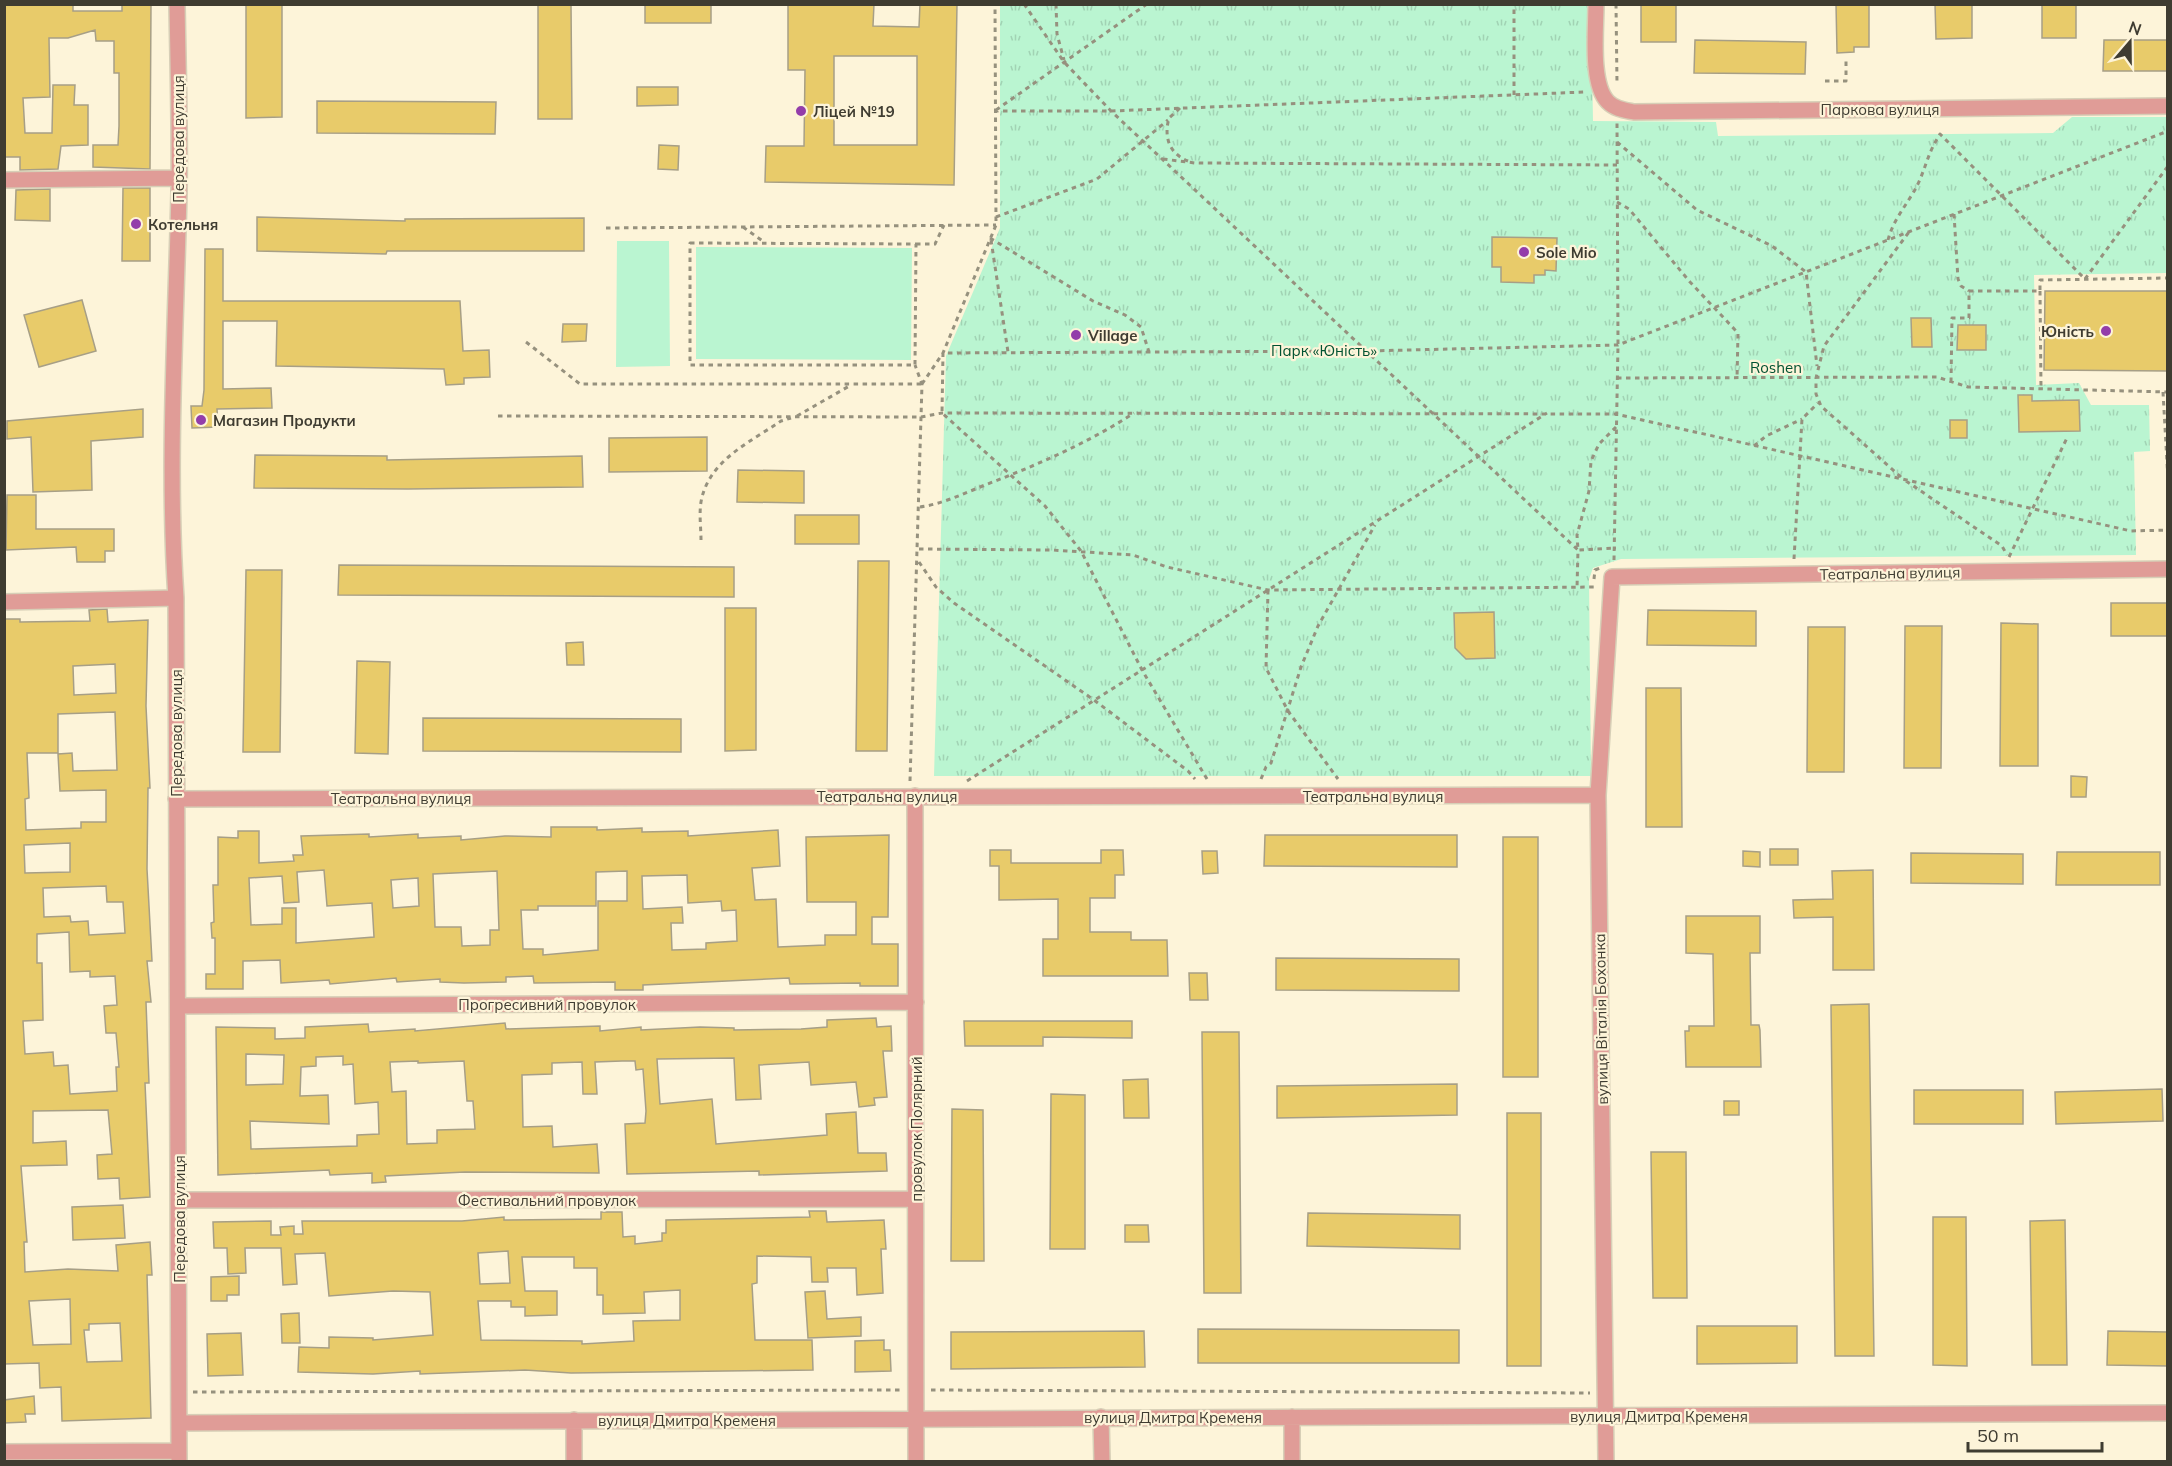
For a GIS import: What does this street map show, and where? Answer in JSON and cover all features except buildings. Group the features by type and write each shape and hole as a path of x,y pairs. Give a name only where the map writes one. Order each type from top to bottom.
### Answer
{"street":[{"name":"Передова вулиця","path":"177,4 179,178 173,384 172,547 176,598 179,1456"},
{"path":"1596,4 1596,65 1601,92 1607,102 1617,109"},
{"name":"Паркова вулиця","path":"1617,109 1634,112 2168,106"},
{"path":"4,180 179,178"},
{"name":"Театральна вулиця","path":"1612,576 2168,569"},
{"name":"вулиця Віталія Бохонка","path":"1606,1461 1598,795 1612,576"},
{"path":"4,602 176,598"},
{"name":"Театральна вулиця","path":"176,799 913,789 955,796 1598,795"},
{"name":"провулок Полярний","path":"913,789 916,1002 916,1461"},
{"name":"Прогресивний провулок","path":"179,1006 916,1002"},
{"name":"Фестивальний провулок","path":"179,1200 916,1199"},
{"name":"вулиця Дмитра Кременя","path":"179,1423 2168,1413"},
{"path":"1101,1417 1102,1461"},
{"path":"1292,1417 1292,1461"},
{"path":"574,1420 574,1461"},
{"path":"4,1452 179,1456"}],"path":[{"path":"922,384 944,353 996,225 995,4"},
{"path":"1024,4 1064,62 1111,111 1578,550 1616,549"},
{"path":"1056,4 1057,34 1064,62"},
{"path":"994,111 1147,4"},
{"path":"1514,4 1514,95"},
{"path":"1612,576 1616,549 1618,345 1616,4"},
{"path":"1825,81 1846,81 1846,57"},
{"path":"994,111 1111,111 1601,92"},
{"path":"996,217 1097,179 1144,142 1181,108"},
{"path":"1168,120 1165,138 1182,159 1195,163"},
{"path":"944,353 1366,351 1618,345 2168,131"},
{"path":"1888,240 1892,223 1921,178 1927,154 1940,134 2085,279"},
{"path":"1617,142 1697,210 1772,246 1806,272 1817,368 1818,403 1902,479 2001,546 2009,558"},
{"path":"1162,159 1195,163 1617,165"},
{"path":"2085,279 2168,166"},
{"path":"1617,202 1629,209 1738,333 1737,378"},
{"path":"1954,214 1958,279 1961,286 1969,291 2040,291"},
{"path":"915,365 690,365 690,243 934,244 944,225"},
{"path":"606,228 996,225"},
{"path":"743,227 765,243"},
{"path":"1817,368 1830,338 1910,231"},
{"path":"990,238 1093,301 1125,315 1141,327 1149,352"},
{"path":"990,238 1008,353"},
{"path":"913,789 922,384 915,365 916,244"},
{"path":"2042,389 2040,280 2168,278"},
{"path":"1951,382 1952,318 1969,318 1969,291"},
{"path":"526,342 580,384 922,384"},
{"path":"942,413 944,353"},
{"path":"1617,378 1937,377 1968,387 2165,392 2168,480"},
{"path":"701,540 701,503 706,488 721,463 780,421 795,417 852,384"},
{"path":"1754,446 1766,436 1802,419 1818,403"},
{"path":"920,507 935,505 1012,475 1101,435 1136,412"},
{"path":"498,416 921,417 942,413 1136,412 1616,414 2131,531 2168,530"},
{"path":"955,796 967,781 1549,412"},
{"path":"942,413 1045,506 1081,551 1142,670 1207,779"},
{"path":"1794,561 1802,419"},
{"path":"1577,588 1577,535 1589,491 1591,461 1599,444 1616,427"},
{"path":"2009,558 2031,508 2067,438"},
{"path":"1261,779 1266,767 1271,763 1301,667 1318,626 1376,523"},
{"path":"919,549 1081,551 1133,555 1167,567 1268,590 1594,587 1612,576 1621,562"},
{"path":"1997,558 2009,558"},
{"path":"918,561 936,587 954,603 1095,700 1188,771 1194,779"},
{"path":"1594,587 1595,570 1612,576"},
{"path":"1268,590 1266,668 1288,711 1338,779"},
{"path":"179,1393 917,1390 1606,1393"}],"green space":[{"name":"Парк «Юність»","path":"1000,5 1591,5 1593,121 1716,122 1718,136 2053,133 2072,117 2167,117 2167,273 2034,275 2036,385 2079,383 2091,405 2149,405 2150,451 2134,452 2136,555 1621,559 1593,568 1589,579 1591,776 934,776 946,356 1000,228"},
{"path":"617,241 669,241 670,366 616,367"},
{"path":"696,247 912,248 911,360 696,359"}],"place":[{"name":"Ліцей №19","path":"801,111"},
{"name":"Котельня","path":"136,224"},
{"name":"Sole Mio","path":"1524,252"},
{"name":"Юність","path":"2106,331"},
{"name":"Village","path":"1076,335"},
{"name":"Магазин Продукти","path":"201,420"}],"park label":[{"name":"Roshen","path":"1776,367"}]}
